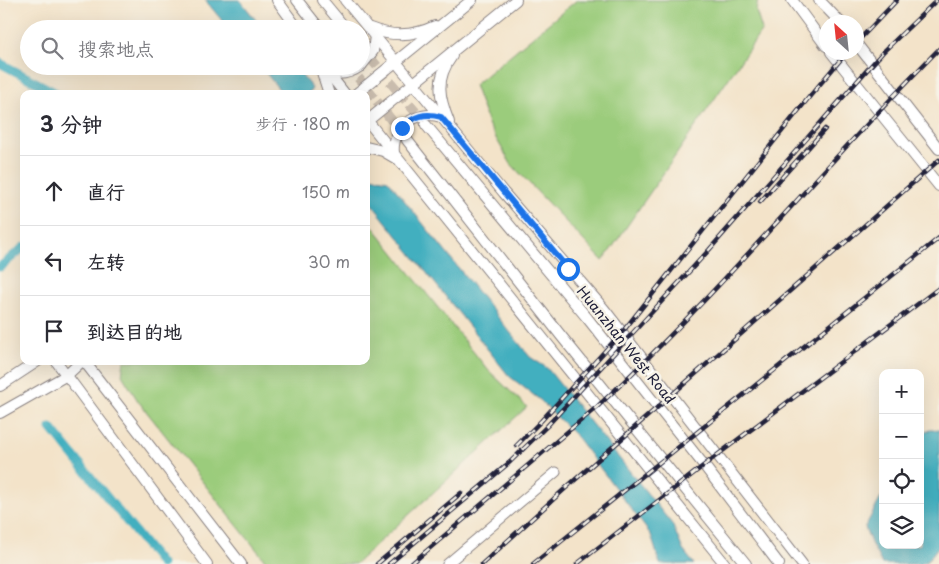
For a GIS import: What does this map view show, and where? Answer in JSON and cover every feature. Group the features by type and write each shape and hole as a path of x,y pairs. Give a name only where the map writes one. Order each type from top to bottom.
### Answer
{"main road":[{"path":"277,0 291,20"},
{"path":"297,0 313,20"},
{"path":"322,0 339,20"},
{"path":"345,0 362,20"},
{"path":"361,90 472,0"},
{"path":"370,119 516,0"},
{"path":"792,0 819,37"},
{"path":"819,0 834,15"},
{"path":"828,0 836,15"},
{"path":"370,28 385,34 411,34 447,20"},
{"path":"370,30 568,269 604,309 802,564"},
{"path":"370,55 373,51 375,36"},
{"path":"452,130 442,101 440,82 448,62 460,46"},
{"path":"864,53 939,148"},
{"path":"837,60 939,186"},
{"path":"325,75 328,90"},
{"path":"330,75 342,90"},
{"path":"394,154 397,135 412,118 427,114 441,117"},
{"path":"370,125 725,564"},
{"name":"Huanzhan West Road","path":"426,125 588,319 704,464 779,564"},
{"path":"407,140 562,337 746,564"},
{"path":"370,148 383,152 401,162"},
{"path":"0,386 32,365"},
{"path":"59,365 207,564"},
{"path":"0,413 67,375 78,365"},
{"path":"86,365 240,564"}],"street":[{"path":"447,564 556,472"}],"green space":[{"path":"577,0 758,0 756,11 762,30 603,261 511,164 489,126 474,85"},
{"path":"370,223 488,370 527,407 355,564 268,564 138,401 122,375 123,365 370,365"}],"water":[{"path":"205,0 240,0 256,20 222,20"},
{"path":"267,75 301,75 312,88 311,90 280,90"},
{"path":"370,177 388,180 530,357 547,368 672,524 683,550 694,564 660,564 651,535 575,435 540,400 509,376 370,202"},
{"path":"939,430 939,546 927,561 921,564 882,564 865,527 879,501 879,549 924,549 924,432"}],"waterway":[{"path":"0,63 20,74"},
{"path":"22,75 51,90"},
{"path":"0,267 20,250"},
{"path":"51,428 161,564"}],"tunnel":[{"path":"370,58 424,122"},
{"path":"356,75 368,90"},
{"path":"370,93 407,140"}],"railway":[{"path":"864,35 897,0"},
{"path":"389,564 510,462 547,426 709,250 883,52 937,0"},
{"path":"411,564 598,406 643,363 939,49"},
{"path":"516,446 624,330 840,60"},
{"path":"760,202 825,129"},
{"path":"482,564 939,160"},
{"path":"533,564 939,238"},
{"path":"577,564 716,456 939,288"},
{"path":"377,564 461,493"}],"route":[{"path":"402,128 412,118 420,115 427,114 441,117 568,269"}]}
